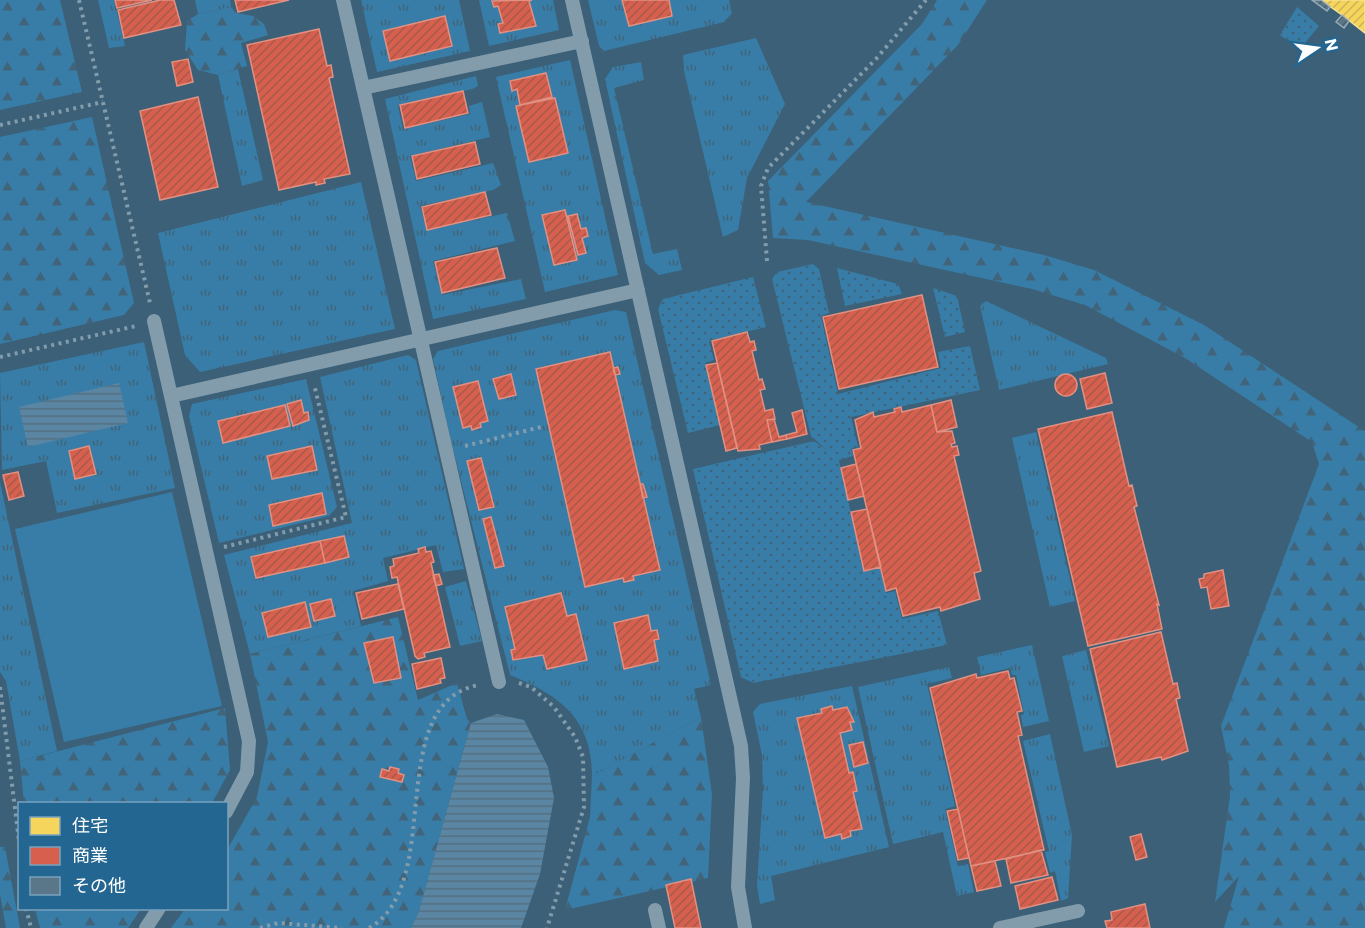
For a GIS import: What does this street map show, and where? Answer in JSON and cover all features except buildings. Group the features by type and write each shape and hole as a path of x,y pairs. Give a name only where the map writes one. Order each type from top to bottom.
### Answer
{"lane":[{"path":"343,0 500,682"},
{"path":"572,0 741,746 743,778 738,886 746,928"},
{"path":"363,88 582,41"},
{"path":"171,396 638,290"},
{"path":"154,321 249,741 247,772 228,808"},
{"path":"146,928 158,910"},
{"path":"655,910 659,928"},
{"path":"1000,928 1078,911"}],"path":[{"path":"0,357 154,321 79,0"},
{"path":"767,261 761,186 768,168 785,147 876,59 926,0"},
{"path":"0,125 103,102"},
{"path":"207,551 346,517 309,366"},
{"path":"446,450 546,426"},
{"path":"369,928 391,911 406,872 421,757 429,728 449,700 468,687 510,681 531,687 555,707 575,737 583,757 584,807 547,928"},
{"path":"0,687 18,833"},
{"path":"26,910 31,928"},
{"path":"260,928 278,923 342,928"}],"green space":[{"path":"0,0 60,0 82,92 0,110"},
{"path":"98,0 114,0 125,46 109,48"},
{"path":"195,0 230,0 231,7 198,14"},
{"path":"361,0 459,0 470,51 377,72"},
{"path":"479,0 553,0 559,30 489,46"},
{"path":"588,0 729,0 732,13 724,22 604,51 599,46"},
{"path":"937,0 987,0 958,45 806,202 1044,255 1094,270 1204,325 1365,431 1365,928 1224,928 1239,876 1215,902 1230,796 1229,765 1221,726 1319,464 1312,442 1185,358 1085,305 1032,289 808,240 773,238 768,181 922,24"},
{"path":"231,7 236,13 253,16 264,24 268,35 241,43 247,66 218,75 198,70 185,50 187,21 198,14"},
{"path":"1297,7 1319,26 1300,49 1280,35"},
{"path":"756,38 785,104 747,178 738,230 723,237 684,71 683,55"},
{"path":"570,60 618,275 545,292 496,77"},
{"path":"641,62 644,80 614,88 653,254 677,249 682,270 659,275 645,263 605,79 613,67"},
{"path":"238,69 263,180 242,186 218,75"},
{"path":"476,76 478,86 472,89 398,106 403,129 470,114 469,106 482,102 490,137 410,156 416,181 493,163 501,185 493,190 420,206 427,230 507,213 515,241 433,261 442,295 521,279 526,299 433,319 385,99"},
{"path":"92,117 134,303 124,315 0,344 0,137"},
{"path":"361,182 395,329 200,372 185,355 158,233"},
{"path":"813,264 819,269 829,313 821,316 838,394 941,368 938,352 970,346 980,390 851,417 858,447 851,449 853,456 839,460 864,572 880,568 886,593 895,591 902,619 938,611 947,645 753,683 741,677 693,469 814,441 827,450 811,436 772,279 777,272"},
{"path":"837,268 898,284 902,294 845,306"},
{"path":"753,277 766,327 709,341 714,360 705,363 720,425 688,433 658,309 663,299"},
{"path":"933,288 957,296 965,332 945,337"},
{"path":"986,301 1106,358 1108,364 999,390 980,306"},
{"path":"615,310 626,312 711,685 694,689 701,717 592,776 586,739 579,724 569,711 543,691 510,675 450,437 433,359 438,351"},
{"path":"144,342 175,488 57,513 46,461 2,470 0,373"},
{"path":"408,355 416,360 464,569 443,572 436,545 383,558 388,581 353,591 361,626 250,654 224,555 352,523 320,377"},
{"path":"306,379 337,507 329,516 219,543 189,416 192,404"},
{"path":"1036,432 1075,601 1050,607 1012,438"},
{"path":"0,482 57,751 20,761 6,681 0,672"},
{"path":"172,492 222,706 64,742 15,529"},
{"path":"466,581 482,641 460,646 445,587"},
{"path":"398,617 418,700 457,683 467,719 471,723 419,911 411,928 171,928 184,910 228,910 228,848 257,797 268,742 250,654"},
{"path":"1032,645 1049,721 1023,727 1021,715 1024,714 1016,675 1012,675 1010,668 981,675 977,657"},
{"path":"1086,650 1109,746 1084,752 1062,656"},
{"path":"949,667 952,678 927,684 955,806 945,809 958,866 968,864 974,892 957,896 943,832 893,844 858,687"},
{"path":"852,686 889,847 771,876 775,900 760,904 757,886 763,789 762,755 753,712 760,704"},
{"path":"225,708 230,770 213,802 24,802 20,761"},
{"path":"701,717 712,794 708,878 565,910 590,817 592,776"},
{"path":"1050,734 1072,835 1068,898 1061,901 1055,871 1050,873 1045,852 1049,851 1023,741"},
{"path":"0,847 5,847 20,928 6,928 0,894"},
{"path":"36,910 140,910 128,928 40,928"}],"shaded area":[{"path":"119,383 128,423 28,447 19,407"},
{"path":"497,714 524,720 548,767 554,798 540,874 521,928 411,928 419,911 471,723"}]}
